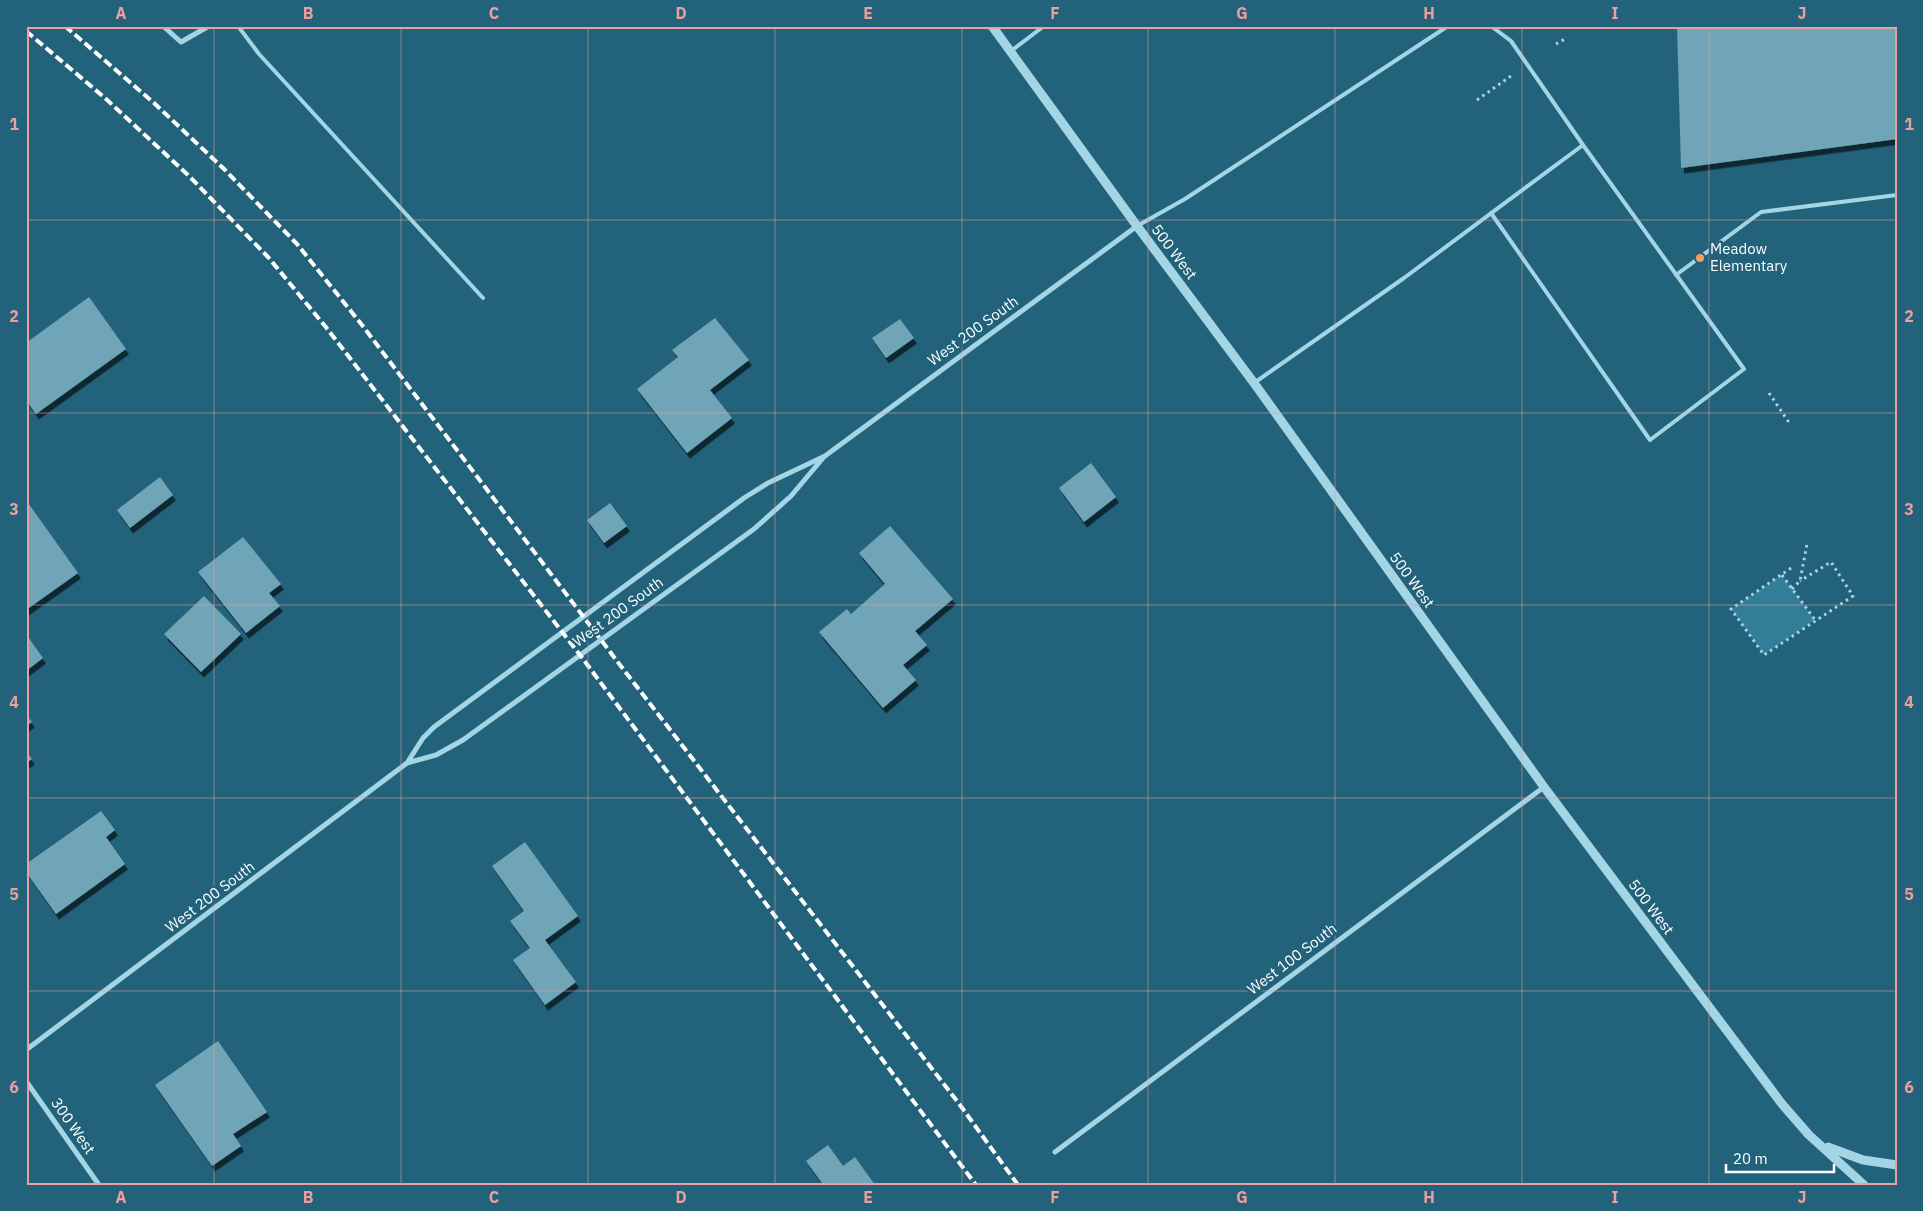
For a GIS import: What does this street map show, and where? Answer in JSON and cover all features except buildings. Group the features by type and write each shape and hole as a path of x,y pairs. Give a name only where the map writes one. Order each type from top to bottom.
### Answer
{"street":[{"path":"163,26 181,42 210,26"},
{"name":"500 West","path":"992,26 1254,383 1544,786 1782,1104 1809,1135 1864,1185"},
{"name":"West 200 South","path":"407,763 422,738 434,727 714,519 768,483 825,456 1137,226"},
{"name":"West 200 South","path":"26,1050 407,763 436,755 463,740 754,528 791,496 825,456"},
{"name":"West 100 South","path":"1055,1152 1544,786"},
{"name":"300 West","path":"26,1081 99,1185"},
{"path":"1818,1143 1862,1160 1897,1165"}],"lane":[{"path":"238,26 259,54 483,298"},
{"path":"1010,51 1044,26"},
{"path":"1137,226 1185,199 1448,26"},
{"path":"1491,26 1511,41 1582,145 1744,369 1650,440 1491,213"},
{"path":"1254,383 1404,278 1582,145"},
{"path":"1676,275 1760,212 1897,195"}],"path":[{"path":"1556,44 1565,39"},
{"path":"1476,100 1518,71"},
{"path":"1769,393 1790,424"},
{"path":"1800,581 1807,544"},
{"path":"1792,568 1731,609 1764,654 1853,596 1831,562 1800,581 1792,589"},
{"path":"1782,575 1815,620"}],"shaded area":[{"path":"1782,575 1815,620 1764,655 1731,609"}],"railway":[{"path":"65,26 154,103 224,169 297,244 362,325 617,661 960,1105 1018,1185"},
{"path":"26,31 105,98 188,175 268,257 325,326 580,655 976,1185"}],"place":[{"name":"Meadow Elementary","path":"1700,258"}]}
